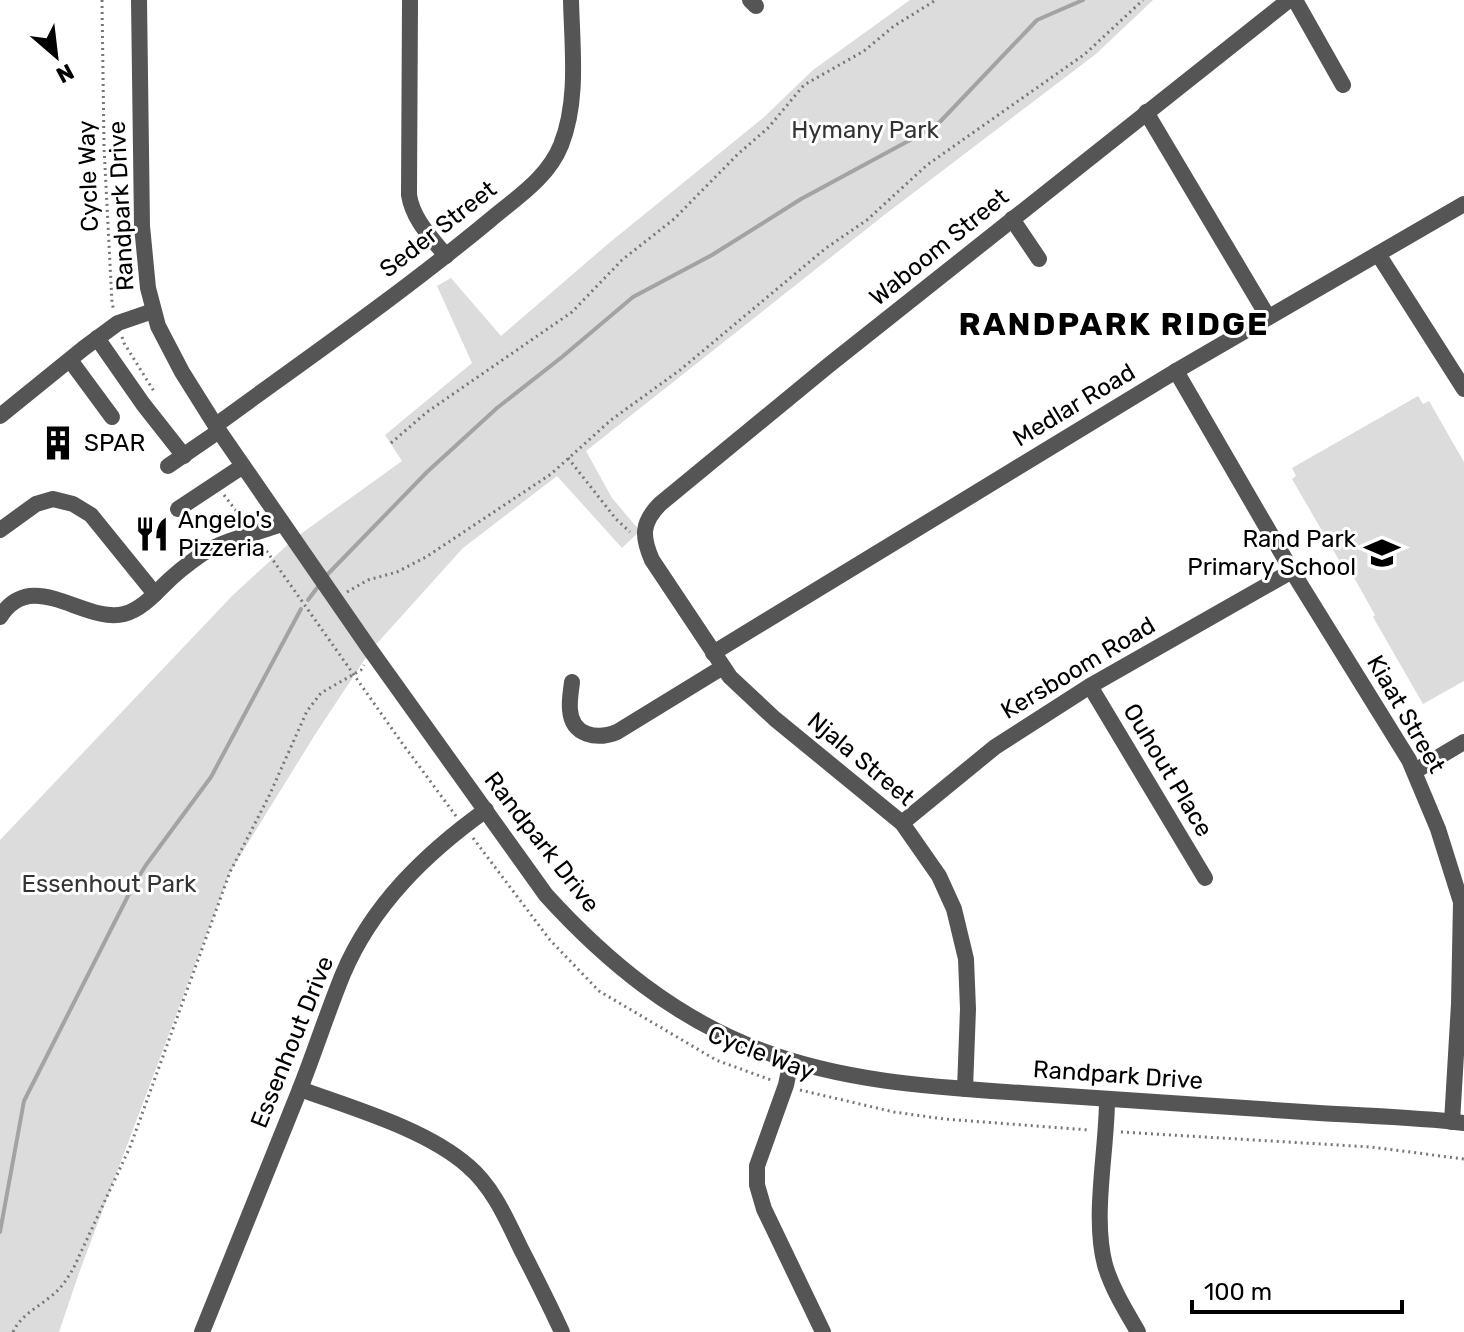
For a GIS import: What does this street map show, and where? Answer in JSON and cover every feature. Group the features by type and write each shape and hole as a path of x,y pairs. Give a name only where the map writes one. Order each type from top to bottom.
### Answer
{"street":[{"name":"Randpark Drive","path":"139,0 142,226 148,288 158,326 182,372 282,524 546,895 611,960 662,999 739,1041 791,1061 876,1081 1458,1122"},
{"path":"410,0 409,195 419,221 446,256"},
{"name":"Seder Street","path":"168,466 446,256 550,166 560,148 571,109 571,0"},
{"name":"Waboom Street","path":"646,547 646,523 651,512 660,504 829,365 1289,0"},
{"path":"1295,0 1343,85"},
{"path":"1146,112 1268,317"},
{"name":"Medlar Road","path":"713,653 1176,371 1464,204"},
{"path":"1012,219 1039,259"},
{"path":"1378,254 1464,389"},
{"path":"0,416 118,323 153,311"},
{"path":"97,338 184,456"},
{"path":"70,360 112,417"},
{"name":"Kiaat Street","path":"1176,371 1292,571 1415,771 1438,829 1462,902 1458,1122"},
{"path":"178,509 243,466"},
{"path":"0,530 36,504 53,499 73,504 91,515 155,594"},
{"path":"0,617 5,609 24,596 52,598 111,615 124,614 136,609 201,555 282,524"},
{"name":"Njala Street","path":"646,547 713,653 738,685 902,823 939,876 954,909 966,959 965,1089"},
{"name":"Kersboom Road","path":"902,823 995,747 1090,686 1292,571"},
{"path":"572,682 570,711 574,722 586,734 597,737 617,732 723,667"},
{"name":"Ouhout Place","path":"1090,686 1205,878"},
{"path":"1415,771 1464,742"},
{"name":"Essenhout Drive","path":"202,1332 344,972 361,938 381,908 414,869 486,810"},
{"path":"791,1061 786,1085 757,1166 757,1185 764,1209 823,1332"},
{"path":"300,1089 384,1119 433,1143 468,1165 497,1202 562,1332"},
{"path":"1107,1099 1100,1219 1102,1249 1111,1282 1138,1332"}],"path":[{"name":"Cycle Way","path":"102,0 104,147 112,303"},
{"path":"391,443 427,412 572,312 622,260 674,219 768,128 804,85 864,51 894,26 936,0"},
{"path":"331,594 397,572 426,557 551,474 611,420 680,370 826,248 867,220 927,165 1085,54 1143,0"},
{"path":"568,458 616,519 646,547"},
{"name":"Cycle Way","path":"273,558 402,743 550,940 599,991 716,1060 786,1085 894,1112 944,1119 1371,1147 1464,1159"},
{"path":"13,1332 28,1313 52,1296 74,1267 130,1147 230,872 307,711 321,693 361,670 366,662"}],"green space":[{"path":"910,0 1153,0 1096,54 883,216 586,451 612,498 640,531 622,548 557,476 463,548 371,650 230,872 59,1332 0,1332 0,840 233,595 295,538 402,461 385,435 472,363 437,286 451,278 501,336 609,243 763,118 813,70"},
{"path":"1418,396 1423,404 1429,401 1464,462 1464,681 1423,704 1347,565 1343,567 1292,479 1296,476 1292,468"}],"waterway":[{"path":"325,577 427,472 497,408 633,297 712,255 801,199 936,126 1037,20 1083,0"},
{"path":"308,600 320,584"},
{"path":"0,1232 24,1101 133,886 211,777 301,609"}],"place":[{"name":"SPAR","path":"58,443"},
{"name":"Angelo's Pizzeria","path":"152,534"},
{"name":"Rand Park Primary School","path":"1382,553"}],"district":[{"name":"RANDPARK RIDGE","path":"1114,324"}],"park label":[{"name":"Hymany Park","path":"865,130"},
{"name":"Essenhout Park","path":"109,884"}]}
